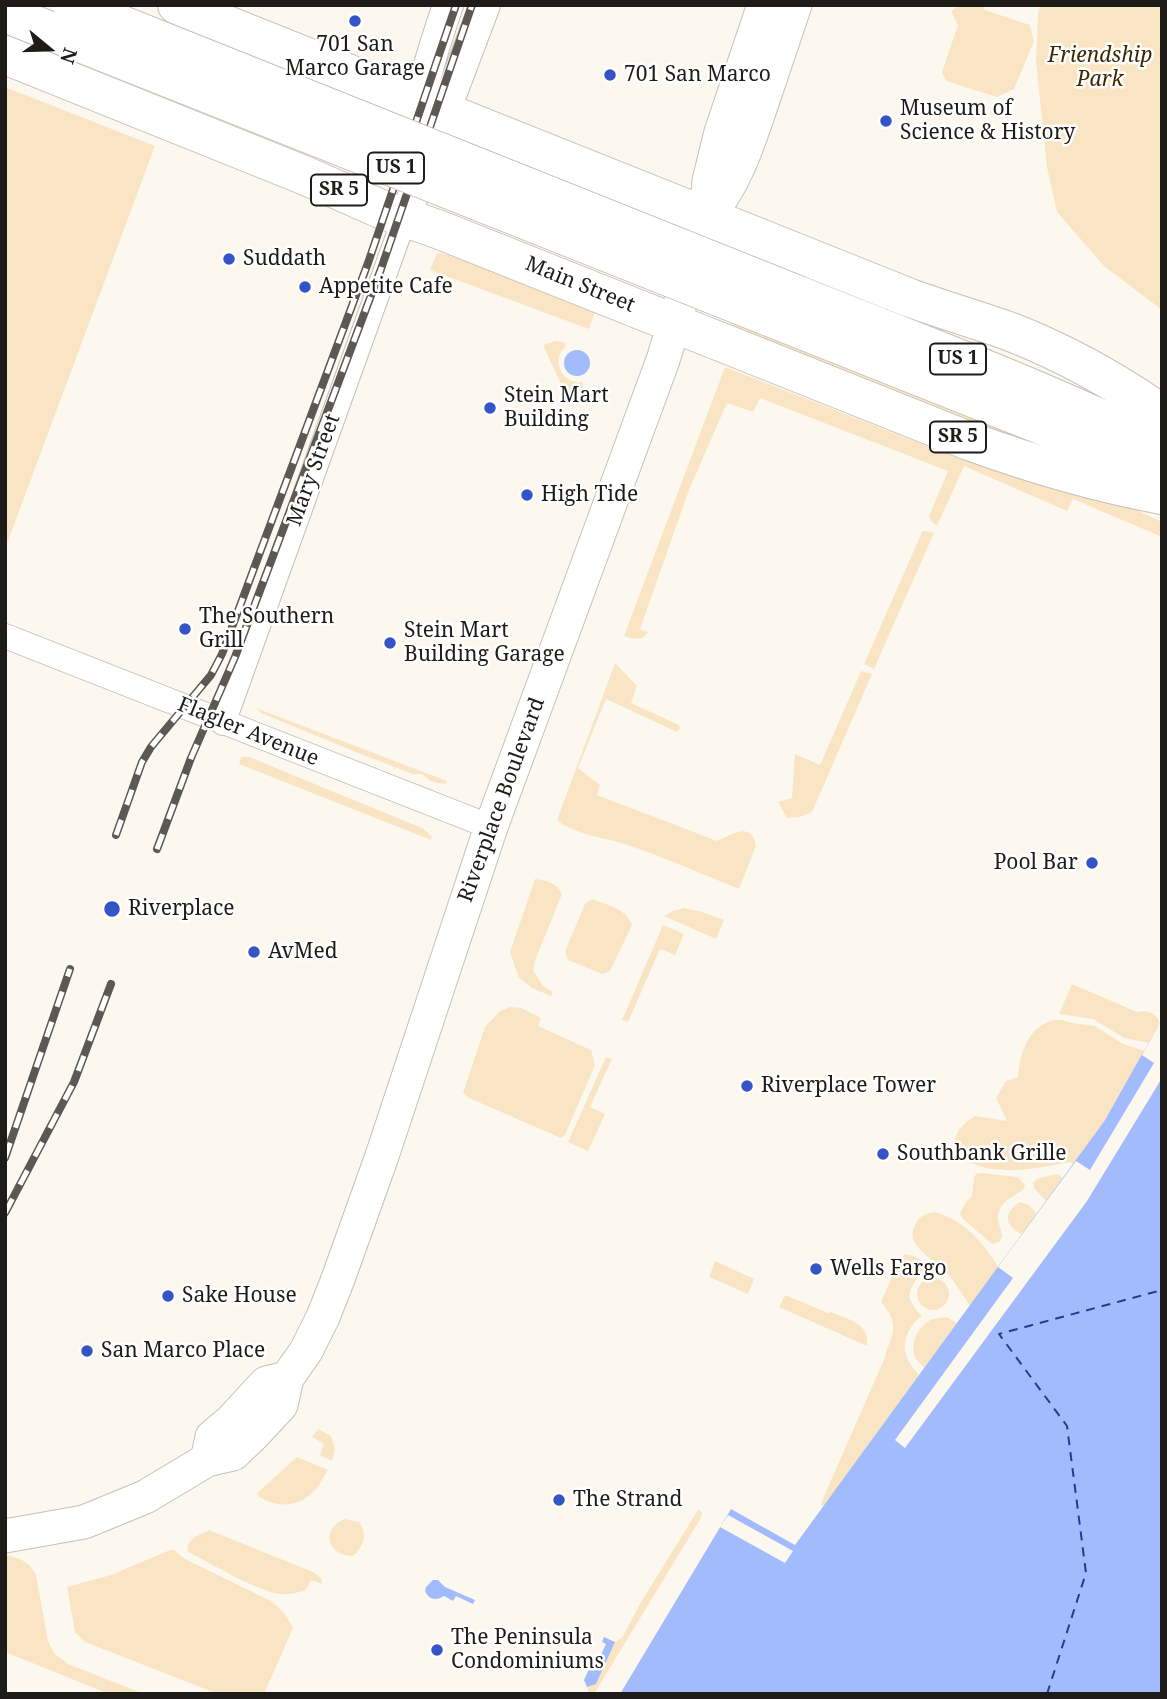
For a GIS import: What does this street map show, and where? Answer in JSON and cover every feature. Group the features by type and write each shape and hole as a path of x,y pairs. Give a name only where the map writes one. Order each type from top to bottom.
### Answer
{"main road":[{"name":"US 1","path":"72,5 793,309"},
{"path":"132,106 170,5"},
{"name":"Main Street","path":"177,5 706,218 922,302 1013,333 1081,364 1162,495"},
{"path":"706,218 709,181 719,139 764,5"},
{"path":"706,218 722,198 740,163 795,5"},
{"name":"US 1","path":"5,13 1162,448"},
{"name":"Main Street","path":"5,55 306,176 383,210 440,230 977,444 1034,463 1122,433"},
{"name":"Riverplace Boulevard","path":"5,1536 84,1522 145,1497 207,1460 233,1454 281,1405 287,1378 306,1351 323,1317 379,1165 491,827 663,360 706,218"},
{"name":"US 1","path":"1122,433 1162,473"}],"street":[{"name":"Mary Street","path":"432,108 431,55 448,5"},
{"name":"Mary Street","path":"223,723 405,217 432,108 485,5"},
{"name":"Flagler Avenue","path":"5,636 491,827"}],"green space":[{"path":"961,5 982,5 985,10 1030,25 1034,41 1014,89 997,97 946,81 942,72 958,25 951,11"},
{"name":"Friendship Park","path":"1040,5 1162,5 1162,310 1104,266 1057,212 1047,167 1036,62"},
{"path":"5,87 155,146 5,549"},
{"path":"437,253 453,255 595,311 589,329 430,270"},
{"path":"732,323 1054,449 1050,458 727,335"},
{"path":"556,341 564,342 566,346 559,358 560,370 569,379 582,382 583,385 580,393 569,401 543,345"},
{"path":"725,367 960,459 1109,497 1162,522 1162,537 1073,499 1067,511 964,466 937,526 929,516 948,471 760,398 753,412 727,403 689,490 640,629 648,632 643,638 624,636"},
{"path":"924,531 934,533 874,669 864,664"},
{"path":"615,663 637,686 631,703 679,725 680,728 677,732 606,699 578,768 600,785 597,795 717,841 734,833 750,833 756,846 739,889 620,842 572,829 557,820"},
{"path":"861,671 872,674 812,812 787,818 778,802 792,798 795,754 820,765"},
{"path":"256,708 447,781 446,784 430,781 422,774 413,774 363,755 261,713"},
{"path":"241,757 249,757 422,828 432,836 431,840 239,764"},
{"path":"535,879 551,883 562,894 533,970 543,986 553,992 551,996 532,988 519,978 510,952"},
{"path":"592,899 621,911 632,925 610,971 602,974 568,960 565,951 585,904"},
{"path":"684,908 724,920 716,939 664,916"},
{"path":"663,925 684,934 675,955 660,949 628,1022 622,1020"},
{"path":"1072,984 1137,1012 1154,1015 1159,1020 1158,1026 1149,1043 1124,1038 1093,1019 1059,1014"},
{"path":"510,1007 521,1008 541,1018 538,1026 591,1050 595,1065 565,1135 561,1138 463,1093 485,1027 500,1011"},
{"path":"1053,1020 1095,1026 1123,1044 1145,1051 1105,1120 1073,1164 1070,1162 1009,1170 978,1166 965,1159 954,1149 960,1130 975,1116 1007,1121 996,1098 1006,1081 1018,1077 1023,1051 1031,1035"},
{"path":"606,1057 612,1059 590,1107 605,1114 588,1151 568,1142"},
{"path":"981,1173 1018,1177 1025,1185 1023,1190 1006,1201 1000,1209 998,1220 1002,1237 999,1242 992,1244 960,1214 972,1196 974,1177"},
{"path":"1056,1174 1062,1179 1046,1201 1034,1188 1033,1183 1037,1179"},
{"path":"1020,1202 1029,1205 1037,1214 1022,1234 1012,1227 1008,1219 1008,1214"},
{"path":"934,1212 963,1226 986,1249 998,1267 970,1306 949,1275 918,1248 913,1239 913,1229 918,1221"},
{"path":"905,1254 917,1258 933,1271 923,1274 917,1280 909,1297 922,1316 909,1331 905,1350 908,1360 919,1375 824,1506 821,1505 822,1501 886,1355 893,1327 890,1315 881,1302 899,1261"},
{"path":"715,1261 754,1279 748,1294 709,1277"},
{"path":"933,1278 945,1282 949,1294 945,1306 933,1310 921,1306 917,1294 921,1282"},
{"path":"785,1295 857,1323 865,1332 867,1346 779,1307"},
{"path":"946,1317 957,1323 924,1368 914,1353 916,1335 923,1325 933,1319"},
{"path":"318,1429 331,1436 335,1449 332,1461 320,1455 324,1444 312,1437"},
{"path":"297,1457 328,1470 312,1493 292,1504 269,1502 256,1494"},
{"path":"698,1510 702,1512 701,1518 594,1694 589,1694 587,1687 596,1684 615,1642 622,1638"},
{"path":"345,1519 359,1522 364,1535 360,1548 353,1556 337,1551 330,1541 332,1529"},
{"path":"209,1530 313,1572 321,1578 322,1584 311,1580 306,1590 282,1594 245,1582 188,1552 191,1541"},
{"path":"170,1550 271,1601 285,1614 293,1628 264,1694 218,1694 85,1642 75,1632 67,1587 111,1575"},
{"path":"5,1555 24,1561 36,1575 48,1641 54,1653 68,1664 144,1694 109,1694 5,1652"}],"water":[{"path":"577,350 586,354 590,363 586,372 577,376 568,372 564,363 568,354"},
{"path":"1162,1019 1162,1694 620,1694 731,1509 795,1545 1105,1120"},
{"path":"433,1580 438,1580 445,1587 475,1600 473,1604 456,1596 453,1601 444,1596 431,1598 425,1591"},
{"path":"604,1637 615,1642 596,1684 587,1687 584,1680 595,1657 599,1659 606,1644 602,1642"}],"pier":[{"path":"1162,1019 1162,1078 1087,1201 905,1448 895,1440 1013,1278 998,1267 1076,1161 1090,1170 1154,1063 1142,1055"},
{"path":"728,1515 793,1551 785,1563 720,1527"}],"ferry route":[{"path":"1047,1694 1086,1573 1067,1426 999,1334 1162,1290"}],"railway":[{"path":"116,835 142,762 151,747 211,675 222,654 368,263 456,5"},
{"path":"157,849 191,758 235,657 381,269 472,5"},
{"path":"5,1158 70,969"},
{"path":"5,1213 74,1082 111,984"}],"place":[{"name":"701 San Marco Garage","path":"355,21"},
{"name":"701 San Marco","path":"610,75"},
{"name":"Museum of Science & History","path":"886,121"},
{"name":"Suddath","path":"229,259"},
{"name":"Appetite Cafe","path":"305,287"},
{"name":"Stein Mart Building","path":"490,408"},
{"name":"High Tide","path":"527,495"},
{"name":"The Southern Grill","path":"185,629"},
{"name":"Stein Mart Building Garage","path":"390,643"},
{"name":"Pool Bar","path":"1092,863"},
{"name":"Riverplace","path":"112,909"},
{"name":"AvMed","path":"254,952"},
{"name":"Riverplace Tower","path":"747,1086"},
{"name":"Southbank Grille","path":"883,1154"},
{"name":"Wells Fargo","path":"816,1269"},
{"name":"Sake House","path":"168,1296"},
{"name":"San Marco Place","path":"87,1351"},
{"name":"The Strand","path":"559,1500"},
{"name":"The Peninsula Condominiums","path":"437,1650"}]}
